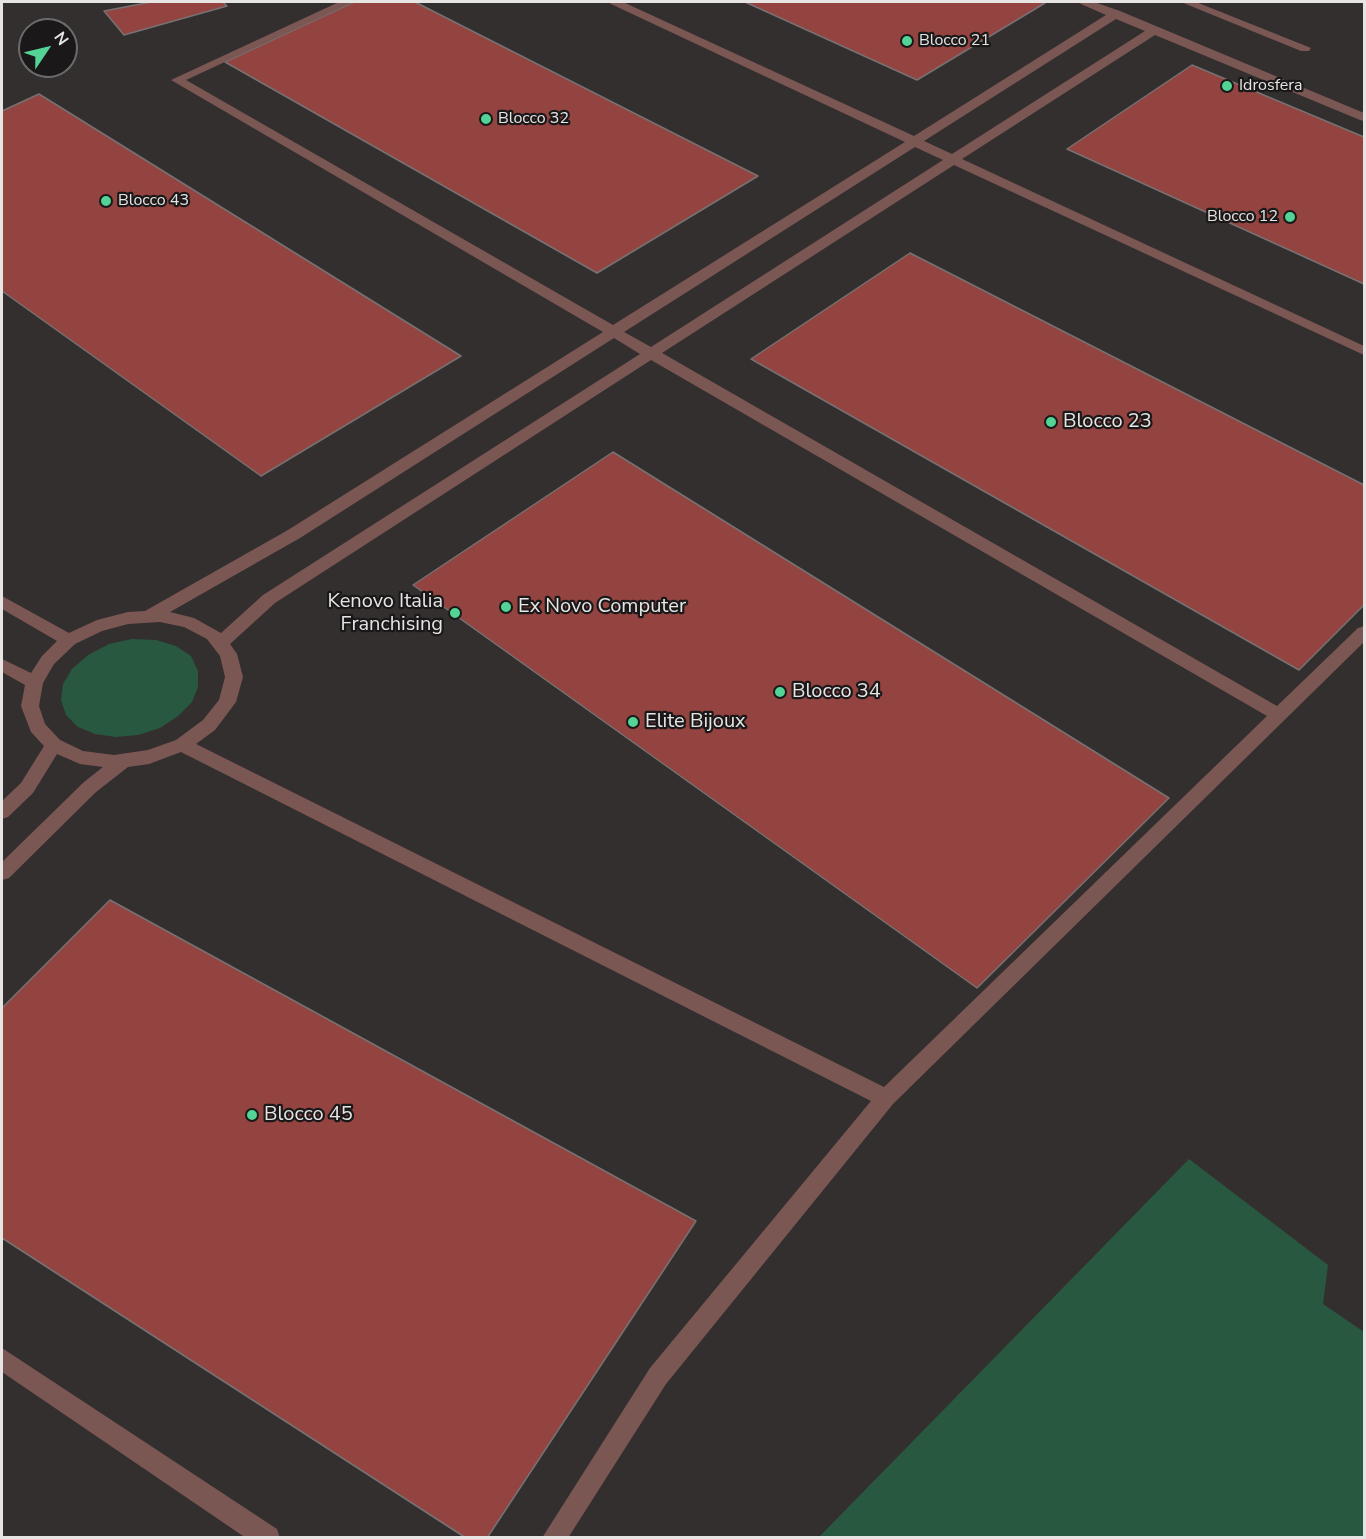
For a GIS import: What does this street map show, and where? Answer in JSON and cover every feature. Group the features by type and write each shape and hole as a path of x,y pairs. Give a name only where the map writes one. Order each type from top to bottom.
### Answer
{"lane":[{"path":"348,2 177,80 1280,716"},
{"path":"615,2 1365,351"},
{"path":"1085,2 1365,117"},
{"path":"1187,2 1305,48"},
{"path":"148,617 294,534 1116,14"},
{"path":"220,643 268,598 652,354 1154,30"},
{"path":"2,602 69,640"},
{"path":"160,616 188,622 213,635 228,654 234,677 227,702 209,725 182,745 149,757 114,762 80,758 54,746 37,727 30,706 34,682 48,660 69,640 97,626 128,618 148,617 160,616"},
{"path":"554,1538 658,1376 886,1098 1365,632"},
{"path":"2,666 34,682"},
{"path":"182,745 886,1098"},
{"path":"2,812 27,788 54,746"},
{"path":"2,873 90,787 123,760"},
{"path":"2,1359 268,1538"}],"green space":[{"path":"132,639 156,640 176,646 191,656 198,671 198,687 192,702 178,716 160,728 138,735 116,737 95,734 78,727 66,715 61,700 63,684 72,669 88,655 109,644"},
{"path":"1189,1159 1328,1265 1323,1304 1364,1332 1364,1537 819,1537"}],"building":[{"path":"151,2 223,2 227,6 124,35 104,11"},
{"name":"Blocco 32","path":"354,2 415,2 758,176 597,273 225,62"},
{"name":"Blocco 21","path":"745,2 1041,2 1045,3 917,80"},
{"name":"Blocco 12","path":"1192,65 1364,137 1364,284 1067,149"},
{"name":"Blocco 43","path":"39,94 461,356 261,476 2,291 2,111"},
{"name":"Blocco 23","path":"910,253 1364,485 1364,605 1299,670 751,359"},
{"name":"Blocco 34","path":"613,452 1169,798 977,988 413,585"},
{"name":"Blocco 45","path":"110,900 696,1221 487,1538 466,1538 2,1238 2,1008"}],"place":[{"name":"Blocco 21","path":"907,41"},
{"name":"Idrosfera","path":"1227,86"},
{"name":"Blocco 32","path":"486,119"},
{"name":"Blocco 43","path":"106,201"},
{"name":"Blocco 12","path":"1290,217"},
{"name":"Blocco 23","path":"1051,422"},
{"name":"Ex Novo Computer","path":"506,607"},
{"name":"Kenovo Italia Franchising","path":"455,613"},
{"name":"Blocco 34","path":"780,692"},
{"name":"Elite Bijoux","path":"633,722"},
{"name":"Blocco 45","path":"252,1115"}]}
